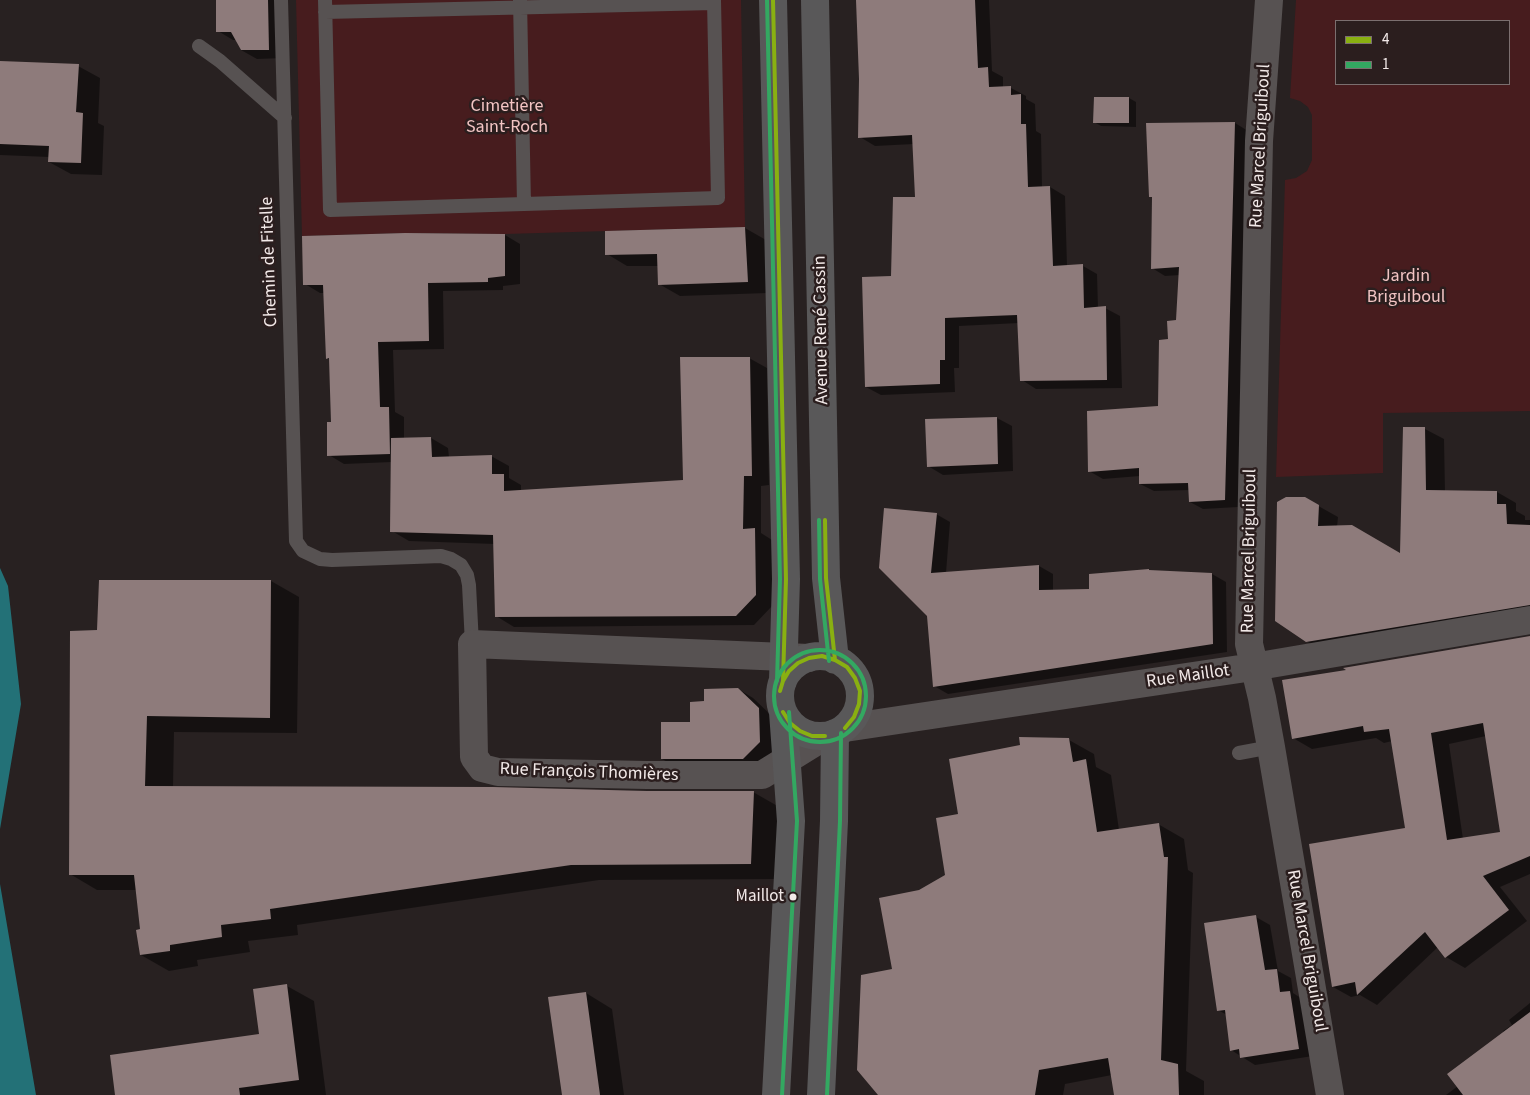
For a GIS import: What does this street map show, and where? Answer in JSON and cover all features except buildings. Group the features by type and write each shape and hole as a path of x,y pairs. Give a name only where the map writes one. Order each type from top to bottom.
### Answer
{"main road":[{"path":"773,0 786,579 803,663"},
{"name":"Avenue René Cassin","path":"803,663 826,578 815,0"},
{"path":"776,1095 791,821 780,691 803,663"},
{"path":"782,712 790,723 800,731 812,736 835,732 854,717 859,704 860,691 855,678 847,667 803,663"},
{"path":"825,1090 835,732"}],"street":[{"name":"Rue Marcel Briguiboul","path":"1269,0 1259,141 1249,644 1271,747 1330,1095"},
{"name":"Rue Maillot","path":"835,732 1253,667 1530,620"},
{"path":"472,644 803,663"},
{"name":"Rue François Thomières","path":"472,644 474,757 482,768 498,772 628,775 762,775"},
{"path":"790,805 762,775 835,732"}],"lane":[{"name":"Chemin de Fitelle","path":"281,0 296,523"},
{"path":"714,2 718,198 330,210 325,6 520,4 714,2"},
{"path":"520,4 524,204"},
{"path":"200,46 285,118"},
{"name":"Rue François Thomières","path":"296,523 296,541 303,550 320,559 441,556 451,559 461,566 469,585 472,644"},
{"path":"1239,753 1271,747"}],"green space":[{"name":"Cimetière Saint-Roch","path":"296,0 741,0 745,227 505,234 405,233 302,236"},
{"name":"Jardin Briguiboul","path":"1296,0 1530,0 1530,411 1383,413 1383,473 1276,477 1285,180 1296,178 1307,171 1312,160 1312,115 1308,107 1300,101 1290,98"}],"water":[{"path":"0,568 8,586 21,704 0,829"},
{"path":"0,884 36,1095 0,1095"}],"transit line":[{"name":"1","path":"767,0 780,579 777,681"},
{"name":"4","path":"773,0 786,579 783,681"},
{"name":"1","path":"819,520 820,579 829,661"},
{"name":"4","path":"825,520 826,578 835,660"},
{"name":"1","path":"820,650 829,651 846,658 858,670 865,687 866,696 865,705 858,722 846,734 829,741 820,742 811,741 794,734 782,722 775,705 774,696 775,687 782,670 794,658 811,651 820,650"},
{"name":"4","path":"780,691 789,671 798,663 809,658 822,656 835,660 847,667 855,678 860,691 859,704 854,717 845,728"},
{"name":"4","path":"783,712 790,723 800,731 812,736 825,736"},
{"name":"1","path":"782,1095 797,821 789,712"},
{"name":"1","path":"827,1095 840,821 841,733"}],"place":[{"name":"Maillot","path":"793,897"}]}
